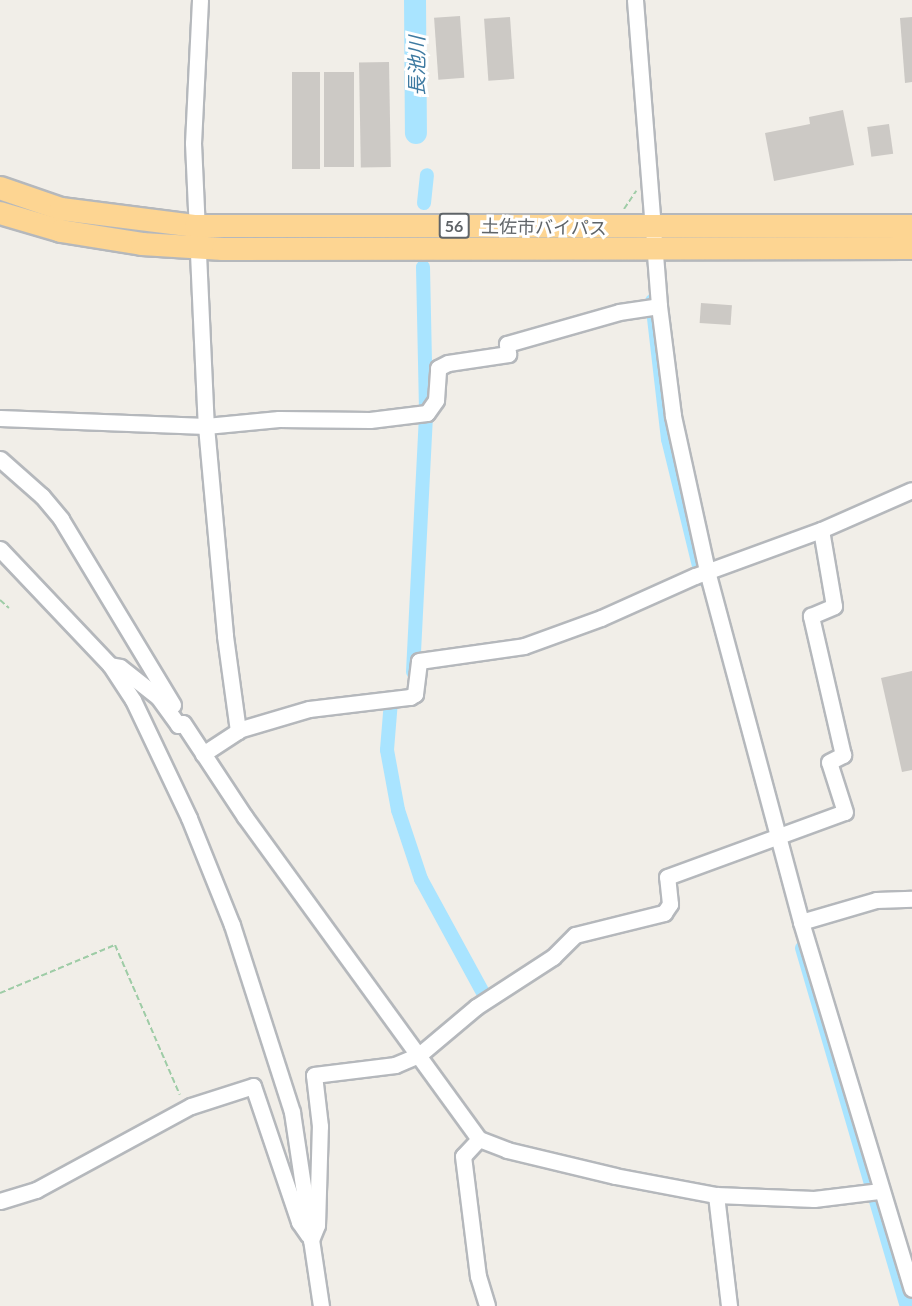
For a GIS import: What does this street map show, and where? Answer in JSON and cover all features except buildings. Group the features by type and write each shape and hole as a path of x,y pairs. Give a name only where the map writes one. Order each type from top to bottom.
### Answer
{"highway":[{"name":"土佐市バイパス","path":"0,188 61,209 198,237"},
{"name":"土佐市バイパス","path":"0,213 61,231 198,237 656,237 912,226"},
{"name":"土佐市バイパス","path":"656,237 912,248"}],"street":[{"path":"200,0 193,143 206,426 225,636 238,730"},
{"path":"635,0 656,237 653,307 703,573 775,837 801,922 873,1192 912,1288"},
{"path":"0,418 206,426 279,419 370,420 427,413 436,400 438,368 448,363 508,354 507,344 619,312 653,307"},
{"path":"0,459 42,496 61,519 203,754 479,1139 507,1150 615,1176 716,1195 814,1198 873,1192"},
{"path":"203,754 238,730 309,709 410,697 415,694 419,661 524,646 703,573 821,530 912,490"},
{"path":"311,1240 318,1225 320,1126 314,1075 395,1065 419,1055 476,1007 553,957 575,935 664,913 670,904 667,877 845,812 829,762 843,755 812,616 834,606 821,530"},
{"path":"0,549 110,665 133,700 167,766 239,947 292,1112 321,1306"},
{"path":"110,665 120,667 158,697 178,725 183,723"},
{"path":"801,922 876,900 912,899"},
{"path":"0,1201 36,1190 186,1109 254,1086 299,1222 311,1240"},
{"path":"479,1139 463,1156 478,1276 487,1306"},
{"path":"716,1195 729,1306"}],"path":[{"path":"0,600 9,608"},
{"path":"0,993 114,945 186,1109"}],"waterway":[{"name":"長池川","path":"415,0 416,133"},
{"path":"424,203 427,175"},
{"path":"423,267 426,410"},
{"path":"652,301 668,439 702,579"},
{"path":"413,672 426,416"},
{"path":"391,701 387,750 398,810 421,879 482,991"},
{"path":"802,948 907,1306"}]}
